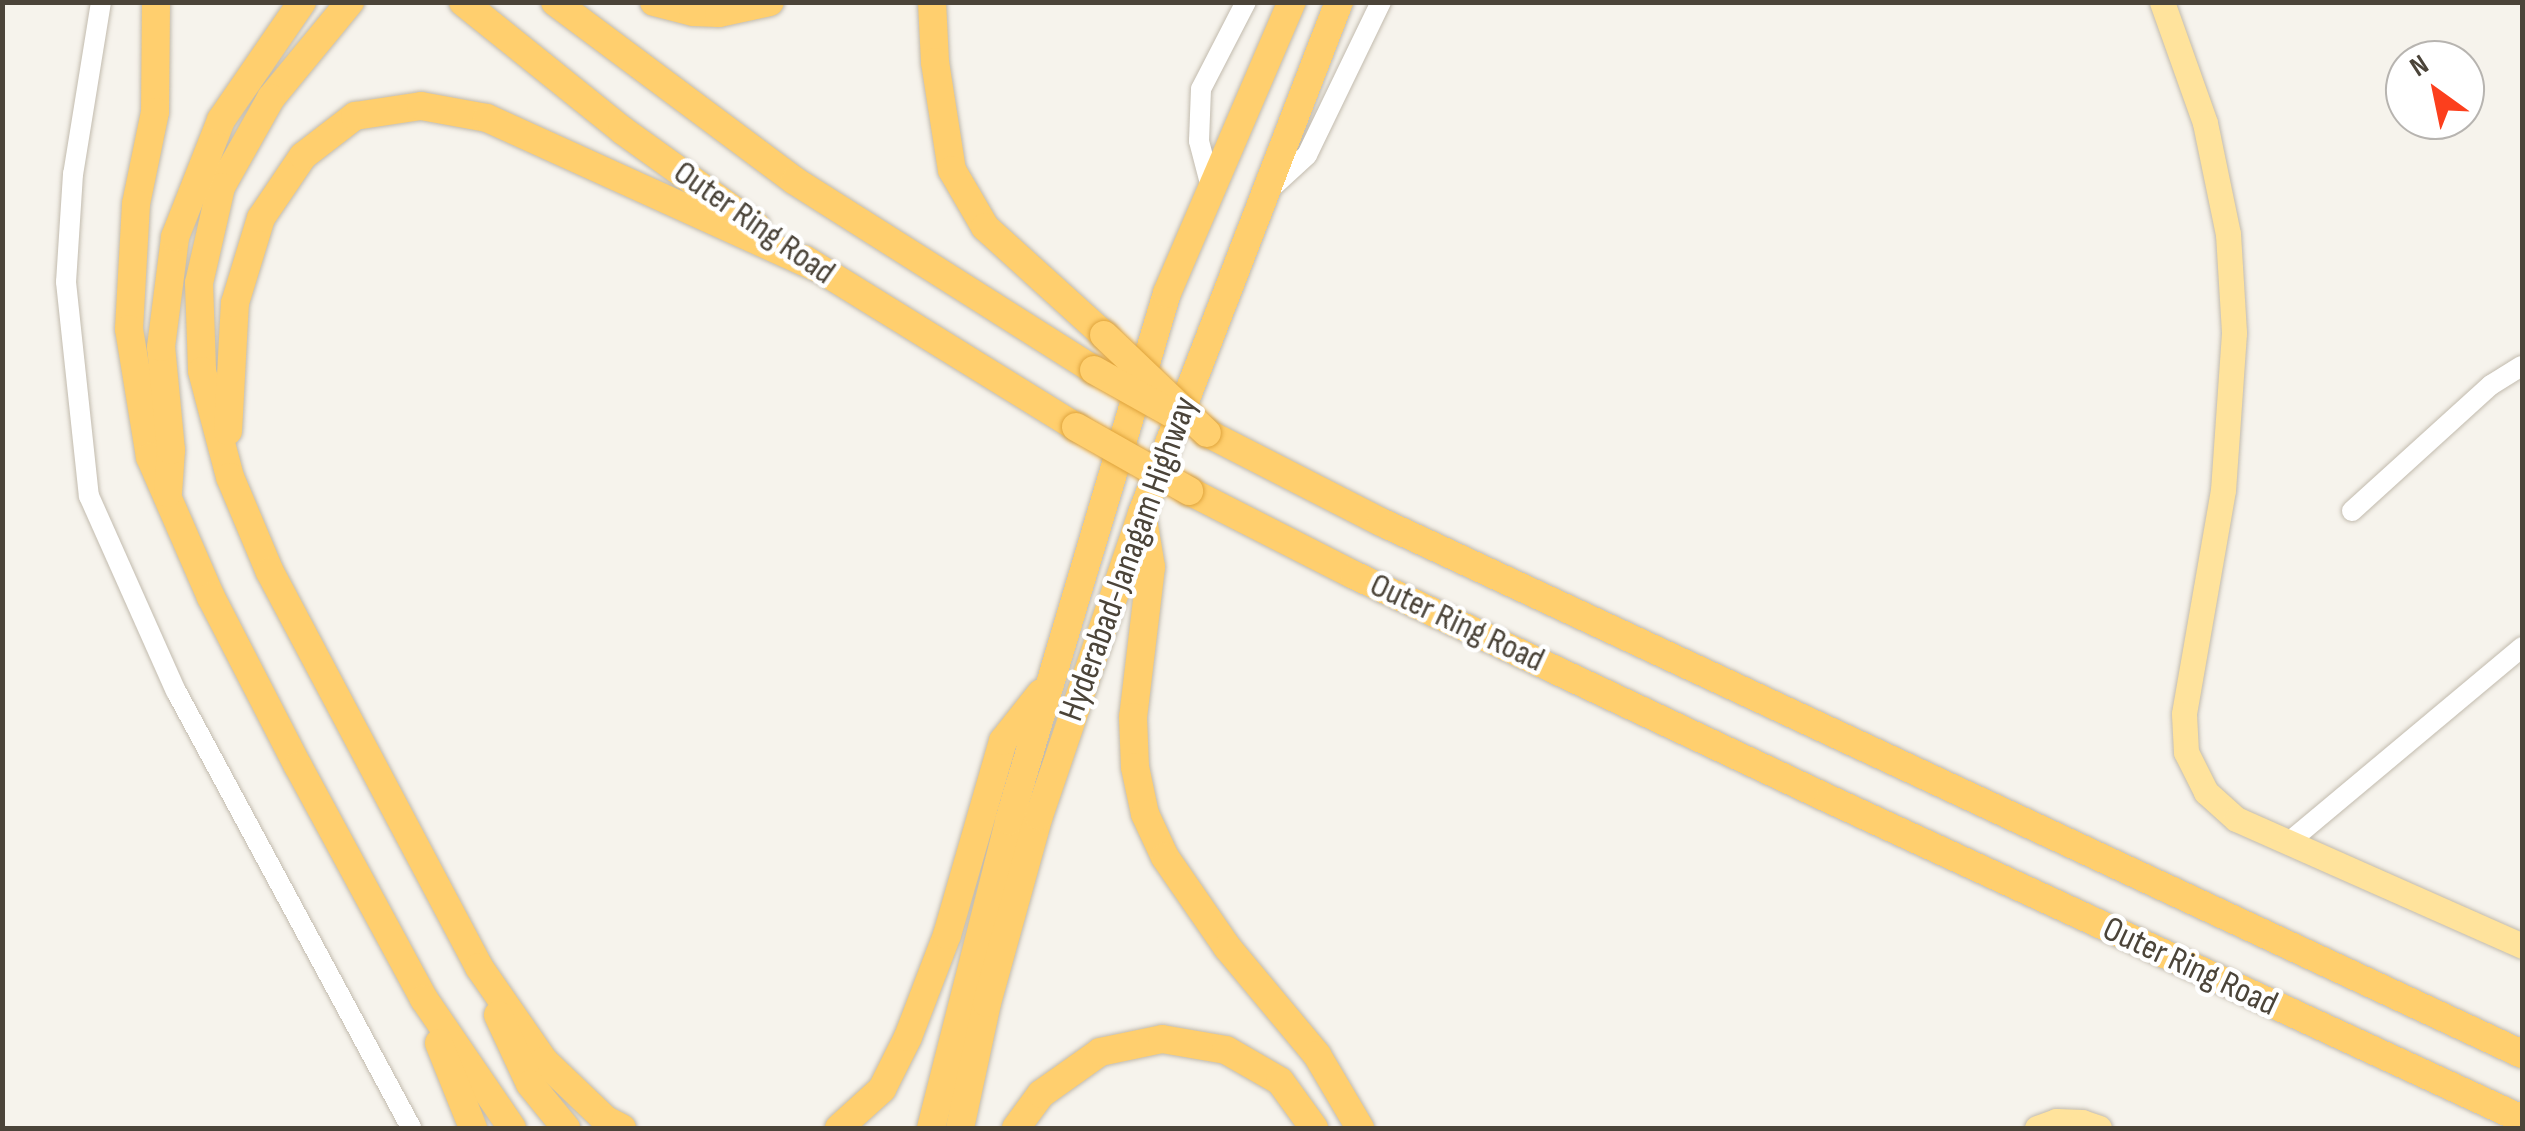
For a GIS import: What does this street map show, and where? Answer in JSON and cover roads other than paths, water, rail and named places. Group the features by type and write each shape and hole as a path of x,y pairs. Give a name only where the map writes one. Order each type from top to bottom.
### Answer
{"highway":[{"path":"156,2 155,112 136,204 129,329 150,457 219,614 424,999 512,1128"},
{"path":"168,500 171,450 161,347 175,237 220,120 302,2"},
{"path":"350,2 272,98 222,187 200,283 202,371 230,478 270,572 479,967 530,1084 566,1128"},
{"name":"Outer Ring Road","path":"463,2 622,130 816,267 1076,427 1189,490 1354,575 2522,1119"},
{"name":"Outer Ring Road","path":"555,2 795,181 1094,370 1207,433 1381,522 2522,1054"},
{"path":"654,2 720,13 770,2"},
{"path":"932,2 935,62 952,170 984,226 1207,433"},
{"name":"Hyderabad-Janagam Highway","path":"930,1128 1009,821 1167,293 1292,2"},
{"name":"Hyderabad-Janagam Highway","path":"960,1128 987,1003 1039,816 1142,513 1339,2"},
{"path":"230,478 228,395 236,303 261,218 303,156 355,116 421,106 488,118 816,267"},
{"path":"1142,513 1151,567 1132,717 1134,767 1145,814 1165,857 1228,947 1317,1055 1360,1128"},
{"path":"839,1128 882,1089 908,1037 947,935 1003,742 1052,680"},
{"path":"479,967 544,1061 606,1120 622,1128"},
{"path":"424,999 473,1128"},
{"path":"1016,1128 1041,1094 1100,1052 1162,1039 1226,1050 1280,1081 1314,1128"}],"main road":[{"path":"2162,2 2205,123 2228,234 2234,333 2223,490 2184,714 2186,752 2206,792 2236,819 2274,840 2289,842 2522,946"},
{"path":"2037,1128 2056,1121 2082,1122 2099,1128"}],"street":[{"path":"101,2 73,174 66,282 89,496 176,691 411,1128"},
{"path":"1212,191 1198,141 1201,89 1246,2"},
{"path":"1264,195 1307,156 1381,2"},
{"path":"2352,510 2492,385 2522,366"},
{"path":"2289,842 2522,647"}]}
